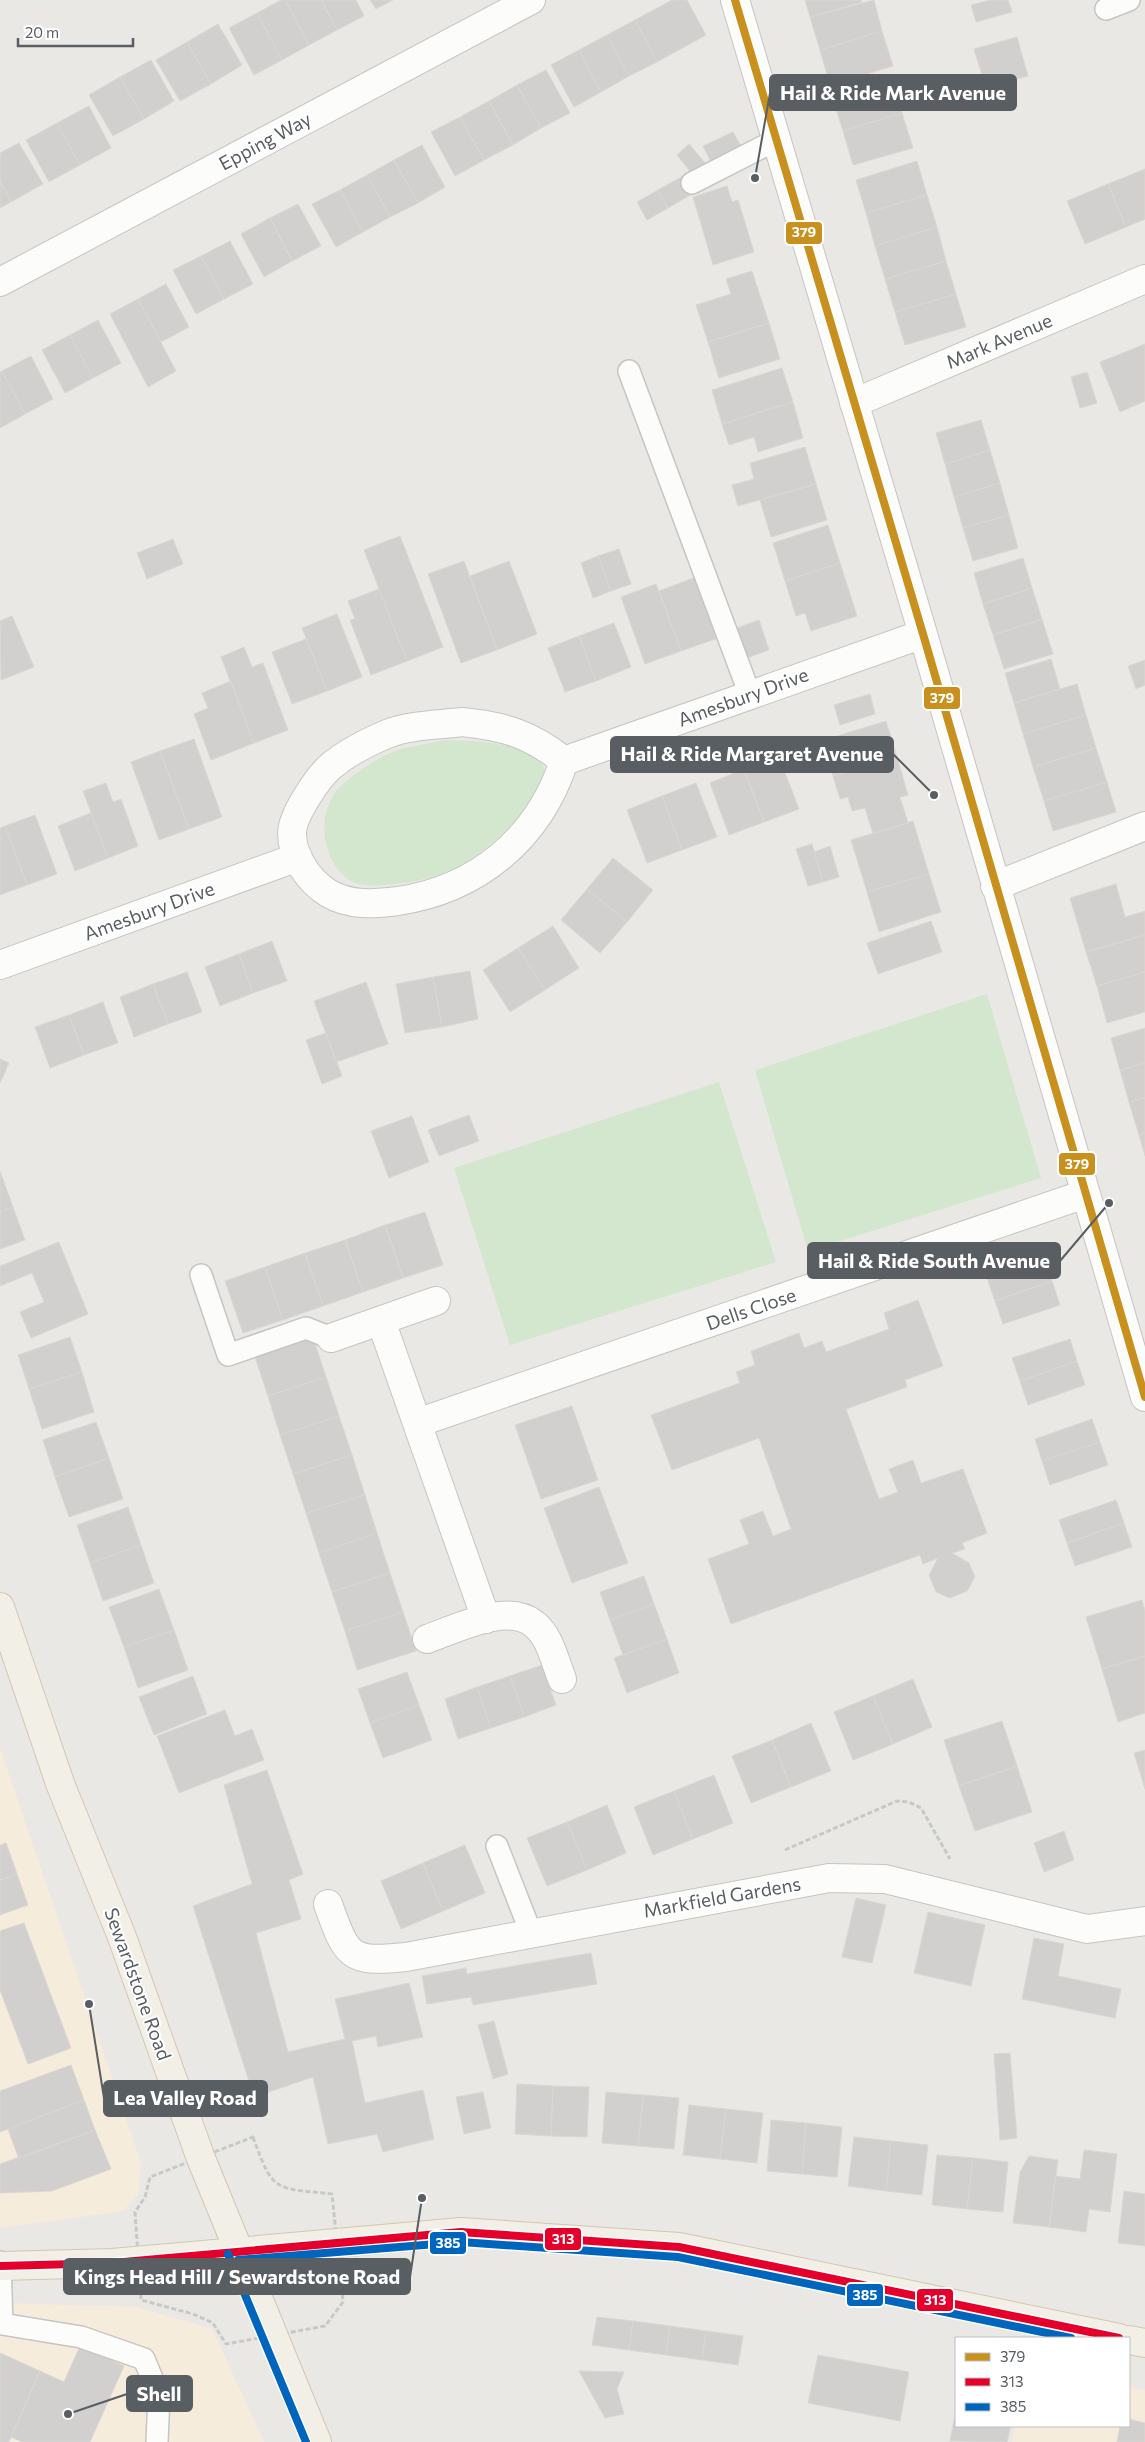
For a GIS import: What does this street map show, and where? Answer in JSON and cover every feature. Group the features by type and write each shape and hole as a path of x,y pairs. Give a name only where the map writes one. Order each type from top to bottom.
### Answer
{"main road":[{"name":"Sewardstone Road","path":"0,1607 61,1786 122,1937 200,2156 317,2442"},
{"path":"0,2265 112,2263 237,2250 461,2232 679,2246 1115,2337"},
{"path":"1130,2340 1145,2343"}],"street":[{"path":"734,0 923,634 1085,1194 1142,1380"},
{"name":"Epping Way","path":"0,282 526,1"},
{"name":"Mark Avenue","path":"854,403 1145,279"},
{"name":"Amesbury Drive","path":"564,761 923,634"},
{"path":"462,722 493,725 521,734 545,746 564,761 557,782 544,808 519,839 493,864 460,883 424,897 383,903 354,903 328,892 309,877 298,857 292,832 312,787 330,766 356,749 389,734 462,722"},
{"path":"996,886 1145,826"},
{"name":"Amesbury Drive","path":"0,965 298,857"},
{"name":"Dells Close","path":"416,1423 1085,1194"},
{"path":"331,1338 436,1301"},
{"path":"381,1321 486,1619"},
{"path":"427,1639 500,1614 516,1616 534,1624 547,1640 562,1679"},
{"name":"Markfield Gardens","path":"328,1904 341,1940 356,1955 372,1960 406,1957 829,1878 885,1878 1087,1929 1145,1921"}],"lane":[{"path":"1106,9 1129,0"},
{"path":"692,183 776,140"},
{"path":"629,371 750,695"},
{"path":"201,1276 228,1355 306,1328 331,1338"},
{"path":"497,1846 531,1933"},
{"path":"0,2265 2,2324 81,2337 144,2359 159,2394 157,2442"}],"path":[{"path":"774,1888 776,1862 784,1850 897,1801 909,1802 921,1808 959,1875 953,1896"}],"shaded area":[{"path":"0,1748 141,2163 138,2194 123,2211 0,2228"},
{"path":"0,2303 136,2307 212,2329 264,2442 0,2442"},
{"path":"1130,2387 1145,2390 1145,2442 1012,2442 1016,2427 1130,2427"}],"green space":[{"path":"445,740 495,743 521,749 532,754 540,761 544,773 540,788 515,821 481,851 455,869 412,882 377,886 358,884 351,881 341,873 334,863 328,851 325,838 326,813 330,801 337,790 359,771 387,755 404,748"},
{"path":"987,994 1041,1178 808,1251 755,1070"},
{"path":"719,1082 776,1262 510,1345 454,1168"}],"building":[{"path":"281,0 285,0 309,45 282,60 257,13"},
{"path":"285,0 321,0 337,30 309,45"},
{"path":"321,0 356,0 364,16 337,30"},
{"path":"370,0 393,0 376,9"},
{"path":"672,0 687,0 706,35 657,62 635,20"},
{"path":"805,0 861,0 862,2 810,17"},
{"path":"874,0 882,31 820,50 810,17"},
{"path":"990,0 1008,0 1012,12 976,22 971,5"},
{"path":"257,13 282,60 254,75 229,28"},
{"path":"635,20 657,62 629,76 607,35"},
{"path":"218,24 242,65 211,84 187,42"},
{"path":"882,31 893,66 830,85 820,50"},
{"path":"607,35 629,76 601,92 579,50"},
{"path":"1017,37 1028,76 986,88 974,49"},
{"path":"187,42 211,84 180,101 156,60"},
{"path":"579,50 601,92 574,107 551,65"},
{"path":"151,60 174,101 144,119 120,77"},
{"path":"546,70 570,113 541,128 517,85"},
{"path":"120,77 144,119 113,136 89,95"},
{"path":"892,78 902,113 843,131 832,96"},
{"path":"517,85 541,128 513,145 489,101"},
{"path":"489,101 513,145 484,160 460,117"},
{"path":"89,106 111,148 80,165 57,123"},
{"path":"902,113 913,148 853,165 843,131"},
{"path":"460,117 484,160 455,176 431,132"},
{"path":"57,123 80,165 49,182 26,140"},
{"path":"733,132 742,148 712,164 703,146"},
{"path":"19,143 43,184 11,202 0,181 0,153"},
{"path":"689,144 706,164 693,175 677,155"},
{"path":"422,145 445,187 418,203 394,160"},
{"path":"394,160 418,203 390,217 367,175"},
{"path":"917,161 927,195 866,213 856,180"},
{"path":"1145,169 1145,219 1126,227 1108,184"},
{"path":"367,175 390,217 363,232 340,190"},
{"path":"685,175 694,193 668,208 658,190"},
{"path":"0,181 11,202 0,208"},
{"path":"1108,184 1126,227 1085,244 1067,201"},
{"path":"727,186 732,202 738,200 754,252 713,265 693,197"},
{"path":"340,190 363,232 336,247 312,204"},
{"path":"658,190 668,208 647,220 637,202"},
{"path":"927,195 937,227 875,246 866,213"},
{"path":"298,204 321,246 292,261 270,218"},
{"path":"270,218 292,261 264,277 241,234"},
{"path":"937,227 946,261 885,279 875,246"},
{"path":"230,241 253,284 224,299 201,256"},
{"path":"201,256 224,299 196,314 173,270"},
{"path":"946,261 956,294 895,312 885,279"},
{"path":"752,271 769,323 708,342 696,305 731,294 726,279"},
{"path":"166,284 189,327 161,342 138,299"},
{"path":"956,294 966,327 905,345 895,312"},
{"path":"138,299 176,371 148,387 110,314"},
{"path":"98,320 121,363 93,378 70,335"},
{"path":"769,323 780,359 719,378 708,342"},
{"path":"70,335 93,378 65,393 42,350"},
{"path":"1145,344 1145,401 1120,412 1100,362"},
{"path":"31,356 53,399 25,414 2,371"},
{"path":"782,368 793,402 722,424 712,390"},
{"path":"2,371 25,414 0,428 0,372"},
{"path":"1087,372 1097,403 1080,408 1071,377"},
{"path":"793,402 803,438 758,452 754,437 729,445 722,424"},
{"path":"981,420 990,450 945,464 936,433"},
{"path":"805,447 816,484 738,506 732,485 754,479 750,463"},
{"path":"990,450 1000,483 954,497 945,464"},
{"path":"1000,483 1009,515 963,528 954,497"},
{"path":"816,484 827,520 771,537 760,500"},
{"path":"1009,515 1018,548 973,561 963,528"},
{"path":"828,525 840,563 785,581 773,543"},
{"path":"400,536 443,647 407,661 364,550"},
{"path":"173,539 183,564 147,579 137,553"},
{"path":"619,549 631,584 611,591 598,556"},
{"path":"598,556 611,591 593,598 581,563"},
{"path":"1023,558 1032,588 983,604 974,573"},
{"path":"464,561 497,650 461,663 428,574"},
{"path":"509,561 537,634 497,650 470,576"},
{"path":"840,563 857,616 811,631 805,613 796,616 785,581"},
{"path":"696,577 718,638 681,651 659,591"},
{"path":"656,584 681,651 645,664 621,597"},
{"path":"1032,588 1042,619 993,635 983,604"},
{"path":"379,589 407,661 371,675 350,620 355,619 348,601"},
{"path":"337,614 362,677 327,691 302,628"},
{"path":"12,616 34,667 1,680 0,621"},
{"path":"1042,619 1053,654 1004,669 993,635"},
{"path":"759,620 769,650 747,658 737,628"},
{"path":"614,623 631,667 596,681 579,636"},
{"path":"579,636 596,681 565,692 548,648"},
{"path":"306,639 327,691 292,704 272,652"},
{"path":"244,647 252,667 263,663 288,730 254,743 221,657"},
{"path":"1051,659 1060,689 1014,703 1005,673"},
{"path":"1145,660 1145,685 1136,689 1128,666"},
{"path":"231,681 254,743 211,760 194,714 208,708 202,693"},
{"path":"1077,684 1086,715 1023,734 1014,703"},
{"path":"870,694 875,714 840,725 834,705"},
{"path":"1086,715 1096,748 1033,767 1023,734"},
{"path":"886,721 897,757 833,776 827,756 836,753 831,738"},
{"path":"194,739 222,817 189,829 160,751"},
{"path":"1096,748 1107,782 1044,801 1033,767"},
{"path":"160,751 189,829 159,840 131,762"},
{"path":"779,757 799,809 764,822 744,769"},
{"path":"897,757 908,795 900,797 908,823 873,834 865,808 852,811 848,797 840,799 833,776"},
{"path":"744,769 764,822 729,835 710,783"},
{"path":"1107,782 1116,812 1053,831 1044,801"},
{"path":"106,783 113,802 121,799 138,846 108,858 83,791"},
{"path":"696,783 717,837 682,850 662,796"},
{"path":"662,796 682,850 647,863 627,810"},
{"path":"91,813 108,858 75,871 58,826"},
{"path":"35,815 57,874 27,885 5,826"},
{"path":"913,821 929,874 867,892 851,840"},
{"path":"5,826 27,885 0,895 0,828"},
{"path":"812,844 823,882 808,886 796,849"},
{"path":"830,846 839,877 823,882 814,852"},
{"path":"613,858 653,890 627,922 587,889"},
{"path":"929,874 941,912 879,932 867,892"},
{"path":"1116,884 1125,917 1145,911 1145,935 1086,952 1070,898"},
{"path":"587,889 627,922 600,953 561,920"},
{"path":"931,921 942,952 878,974 867,943"},
{"path":"553,926 579,968 545,990 518,948"},
{"path":"1145,935 1145,972 1097,986 1086,952"},
{"path":"272,941 287,981 253,993 239,954"},
{"path":"518,948 545,990 510,1012 483,970"},
{"path":"239,954 253,993 220,1006 205,967"},
{"path":"470,971 478,1019 442,1027 433,977"},
{"path":"187,972 202,1012 168,1024 153,984"},
{"path":"1145,972 1145,1012 1107,1023 1097,986"},
{"path":"433,977 442,1027 405,1033 396,984"},
{"path":"366,982 388,1044 336,1062 314,1001"},
{"path":"153,984 168,1024 134,1037 120,997"},
{"path":"103,1002 118,1043 84,1055 69,1015"},
{"path":"69,1015 84,1055 50,1068 35,1027"},
{"path":"1145,1028 1145,1063 1120,1070 1111,1038"},
{"path":"326,1033 342,1076 322,1084 306,1040"},
{"path":"0,1059 9,1063 0,1083"},
{"path":"1145,1063 1145,1098 1129,1102 1120,1070"},
{"path":"1145,1098 1145,1133 1139,1135 1129,1102"},
{"path":"469,1115 479,1141 439,1156 428,1130"},
{"path":"412,1116 429,1162 389,1178 371,1131"},
{"path":"1145,1133 1145,1156 1139,1135"},
{"path":"0,1171 13,1207 0,1212"},
{"path":"13,1207 25,1240 0,1249 0,1212"},
{"path":"425,1212 443,1265 403,1278 385,1225"},
{"path":"385,1225 403,1278 363,1292 345,1240"},
{"path":"345,1240 363,1292 323,1306 305,1253"},
{"path":"59,1242 88,1314 31,1338 20,1312 44,1302 32,1273 0,1286 0,1266"},
{"path":"305,1253 323,1306 283,1320 265,1267"},
{"path":"1044,1259 1052,1281 995,1301 987,1278"},
{"path":"265,1267 283,1320 243,1333 225,1281"},
{"path":"1052,1281 1060,1305 1003,1324 995,1301"},
{"path":"918,1300 943,1366 905,1380 907,1387 846,1409 879,1499 898,1492 889,1469 913,1460 921,1483 963,1469 987,1533 962,1543 965,1549 952,1553 969,1563 975,1577 967,1591 950,1598 936,1592 929,1575 938,1558 923,1564 920,1555 731,1624 708,1559 749,1544 740,1520 763,1511 773,1536 791,1529 759,1438 672,1470 651,1415 740,1383 736,1372 755,1365 751,1351 799,1333 804,1348 822,1341 826,1352 889,1329 884,1313"},
{"path":"70,1337 82,1372 29,1389 18,1355"},
{"path":"313,1337 326,1377 268,1396 255,1357"},
{"path":"1070,1339 1077,1361 1020,1381 1012,1358"},
{"path":"1077,1361 1085,1385 1028,1405 1020,1381"},
{"path":"82,1372 94,1412 42,1429 29,1389"},
{"path":"326,1377 339,1416 280,1435 268,1396"},
{"path":"572,1406 598,1480 541,1499 515,1425"},
{"path":"339,1416 352,1455 293,1474 280,1435"},
{"path":"1092,1419 1100,1442 1042,1461 1035,1439"},
{"path":"96,1422 109,1458 55,1477 43,1440"},
{"path":"1100,1442 1108,1465 1050,1485 1042,1461"},
{"path":"352,1455 365,1495 306,1513 293,1474"},
{"path":"109,1458 123,1499 69,1517 55,1477"},
{"path":"599,1487 628,1563 572,1583 544,1508"},
{"path":"365,1495 377,1533 319,1553 306,1513"},
{"path":"1116,1500 1124,1523 1067,1543 1059,1520"},
{"path":"128,1507 141,1545 90,1563 77,1525"},
{"path":"1124,1523 1132,1547 1075,1566 1067,1543"},
{"path":"377,1533 390,1573 332,1592 319,1553"},
{"path":"141,1545 154,1583 103,1601 90,1563"},
{"path":"390,1573 403,1612 345,1631 332,1592"},
{"path":"644,1576 654,1604 610,1620 600,1592"},
{"path":"159,1589 174,1630 124,1647 109,1607"},
{"path":"1142,1600 1145,1611 1145,1656 1102,1669 1086,1617"},
{"path":"654,1604 667,1639 623,1655 610,1620"},
{"path":"403,1612 416,1651 357,1670 345,1631"},
{"path":"174,1630 188,1670 138,1688 124,1647"},
{"path":"667,1639 679,1673 627,1693 614,1658"},
{"path":"1145,1656 1145,1713 1118,1722 1102,1669"},
{"path":"542,1665 556,1705 524,1717 510,1676"},
{"path":"407,1672 419,1705 370,1723 358,1689"},
{"path":"193,1676 207,1714 154,1735 139,1697"},
{"path":"510,1676 524,1717 491,1728 477,1687"},
{"path":"913,1679 932,1727 893,1744 873,1696"},
{"path":"477,1687 491,1728 458,1739 445,1699"},
{"path":"873,1696 893,1744 853,1760 834,1712"},
{"path":"419,1705 432,1740 383,1758 370,1723"},
{"path":"225,1710 235,1736 252,1729 264,1760 179,1793 157,1736"},
{"path":"1002,1721 1017,1766 959,1786 944,1740"},
{"path":"811,1723 831,1771 791,1787 772,1740"},
{"path":"772,1740 791,1787 751,1803 732,1756"},
{"path":"1145,1750 1145,1789 1134,1753"},
{"path":"1017,1766 1032,1812 975,1831 959,1786"},
{"path":"267,1770 303,1874 289,1880 301,1919 256,1933 288,2052 345,2039 335,1999 409,1983 423,2037 378,2047 376,2036 352,2041 365,2103 423,2090 434,2139 383,2152 377,2134 328,2144 313,2077 254,2097 193,1906 252,1884 224,1785"},
{"path":"714,1775 733,1823 693,1839 674,1791"},
{"path":"674,1791 693,1839 653,1855 634,1807"},
{"path":"607,1805 626,1853 587,1870 567,1822"},
{"path":"567,1822 587,1870 547,1886 527,1838"},
{"path":"1064,1831 1074,1860 1044,1872 1034,1843"},
{"path":"6,1843 17,1874 0,1880 0,1845"},
{"path":"465,1845 485,1893 443,1911 423,1863"},
{"path":"423,1863 443,1911 401,1929 381,1881"},
{"path":"17,1874 28,1905 0,1915 0,1880"},
{"path":"856,1898 886,1905 872,1963 842,1957"},
{"path":"928,1912 985,1925 971,1986 914,1973"},
{"path":"24,1923 71,2048 28,2064 0,1990 0,1931"},
{"path":"1034,1938 1064,1944 1058,1976 1121,1989 1115,2018 1022,1999"},
{"path":"591,1953 597,1984 473,2005 471,1997 427,2004 422,1976 466,1968 467,1974"},
{"path":"494,2021 508,2074 493,2079 478,2025"},
{"path":"1010,2053 1017,2138 1000,2140 994,2054"},
{"path":"71,2065 84,2100 0,2132 0,2091"},
{"path":"517,2084 553,2086 551,2136 515,2134"},
{"path":"553,2086 589,2087 587,2137 551,2136"},
{"path":"483,2092 491,2128 464,2134 456,2097"},
{"path":"606,2092 643,2095 638,2146 602,2143"},
{"path":"643,2095 679,2098 674,2149 638,2146"},
{"path":"84,2100 95,2130 19,2159 8,2129"},
{"path":"689,2105 726,2109 720,2159 683,2155"},
{"path":"726,2109 763,2113 757,2163 720,2159"},
{"path":"771,2120 806,2123 802,2174 767,2171"},
{"path":"806,2123 842,2127 837,2177 802,2174"},
{"path":"95,2130 111,2169 52,2191 0,2193 0,2164"},
{"path":"854,2137 891,2141 886,2191 848,2186"},
{"path":"891,2141 928,2145 922,2195 886,2191"},
{"path":"1084,2150 1117,2154 1110,2212 1089,2209 1086,2232 1049,2227 1056,2176 1080,2179"},
{"path":"937,2155 973,2158 967,2209 932,2205"},
{"path":"1029,2156 1058,2160 1049,2227 1013,2223 1020,2172"},
{"path":"973,2158 1008,2162 1003,2212 967,2209"},
{"path":"1124,2191 1145,2194 1145,2246 1118,2243"},
{"path":"597,2317 633,2321 629,2350 592,2345"},
{"path":"633,2321 670,2326 666,2355 629,2350"},
{"path":"670,2326 706,2331 702,2360 666,2355"},
{"path":"706,2331 743,2336 738,2365 702,2360"},
{"path":"80,2346 124,2366 90,2442 22,2442 11,2437 40,2371 64,2382"},
{"path":"0,2353 40,2371 9,2442 0,2442"},
{"path":"818,2355 909,2372 900,2421 808,2403"},
{"path":"579,2371 624,2372 617,2389 624,2414 605,2418"},
{"path":"955,2415 955,2427 1011,2427 1007,2442 950,2441"},
{"path":"1130,2419 1145,2423 1145,2442 1117,2442 1120,2427 1130,2427"}],"transit line":[{"name":"379","path":"735,0 923,634 1145,1397"},
{"name":"313","path":"0,2266 112,2263 461,2232 679,2247 1114,2337"},
{"name":"385","path":"238,2260 461,2242 678,2257 1066,2337"},
{"name":"385","path":"228,2254 306,2442"}],"place":[{"name":"Hail & Ride Mark Avenue","path":"755,178"},
{"name":"Hail & Ride Margaret Avenue","path":"934,795"},
{"name":"Hail & Ride South Avenue","path":"1109,1203"},
{"name":"Lea Valley Road","path":"89,2004"},
{"name":"Kings Head Hill / Sewardstone Road","path":"422,2198"},
{"name":"Shell","path":"68,2414"}]}
